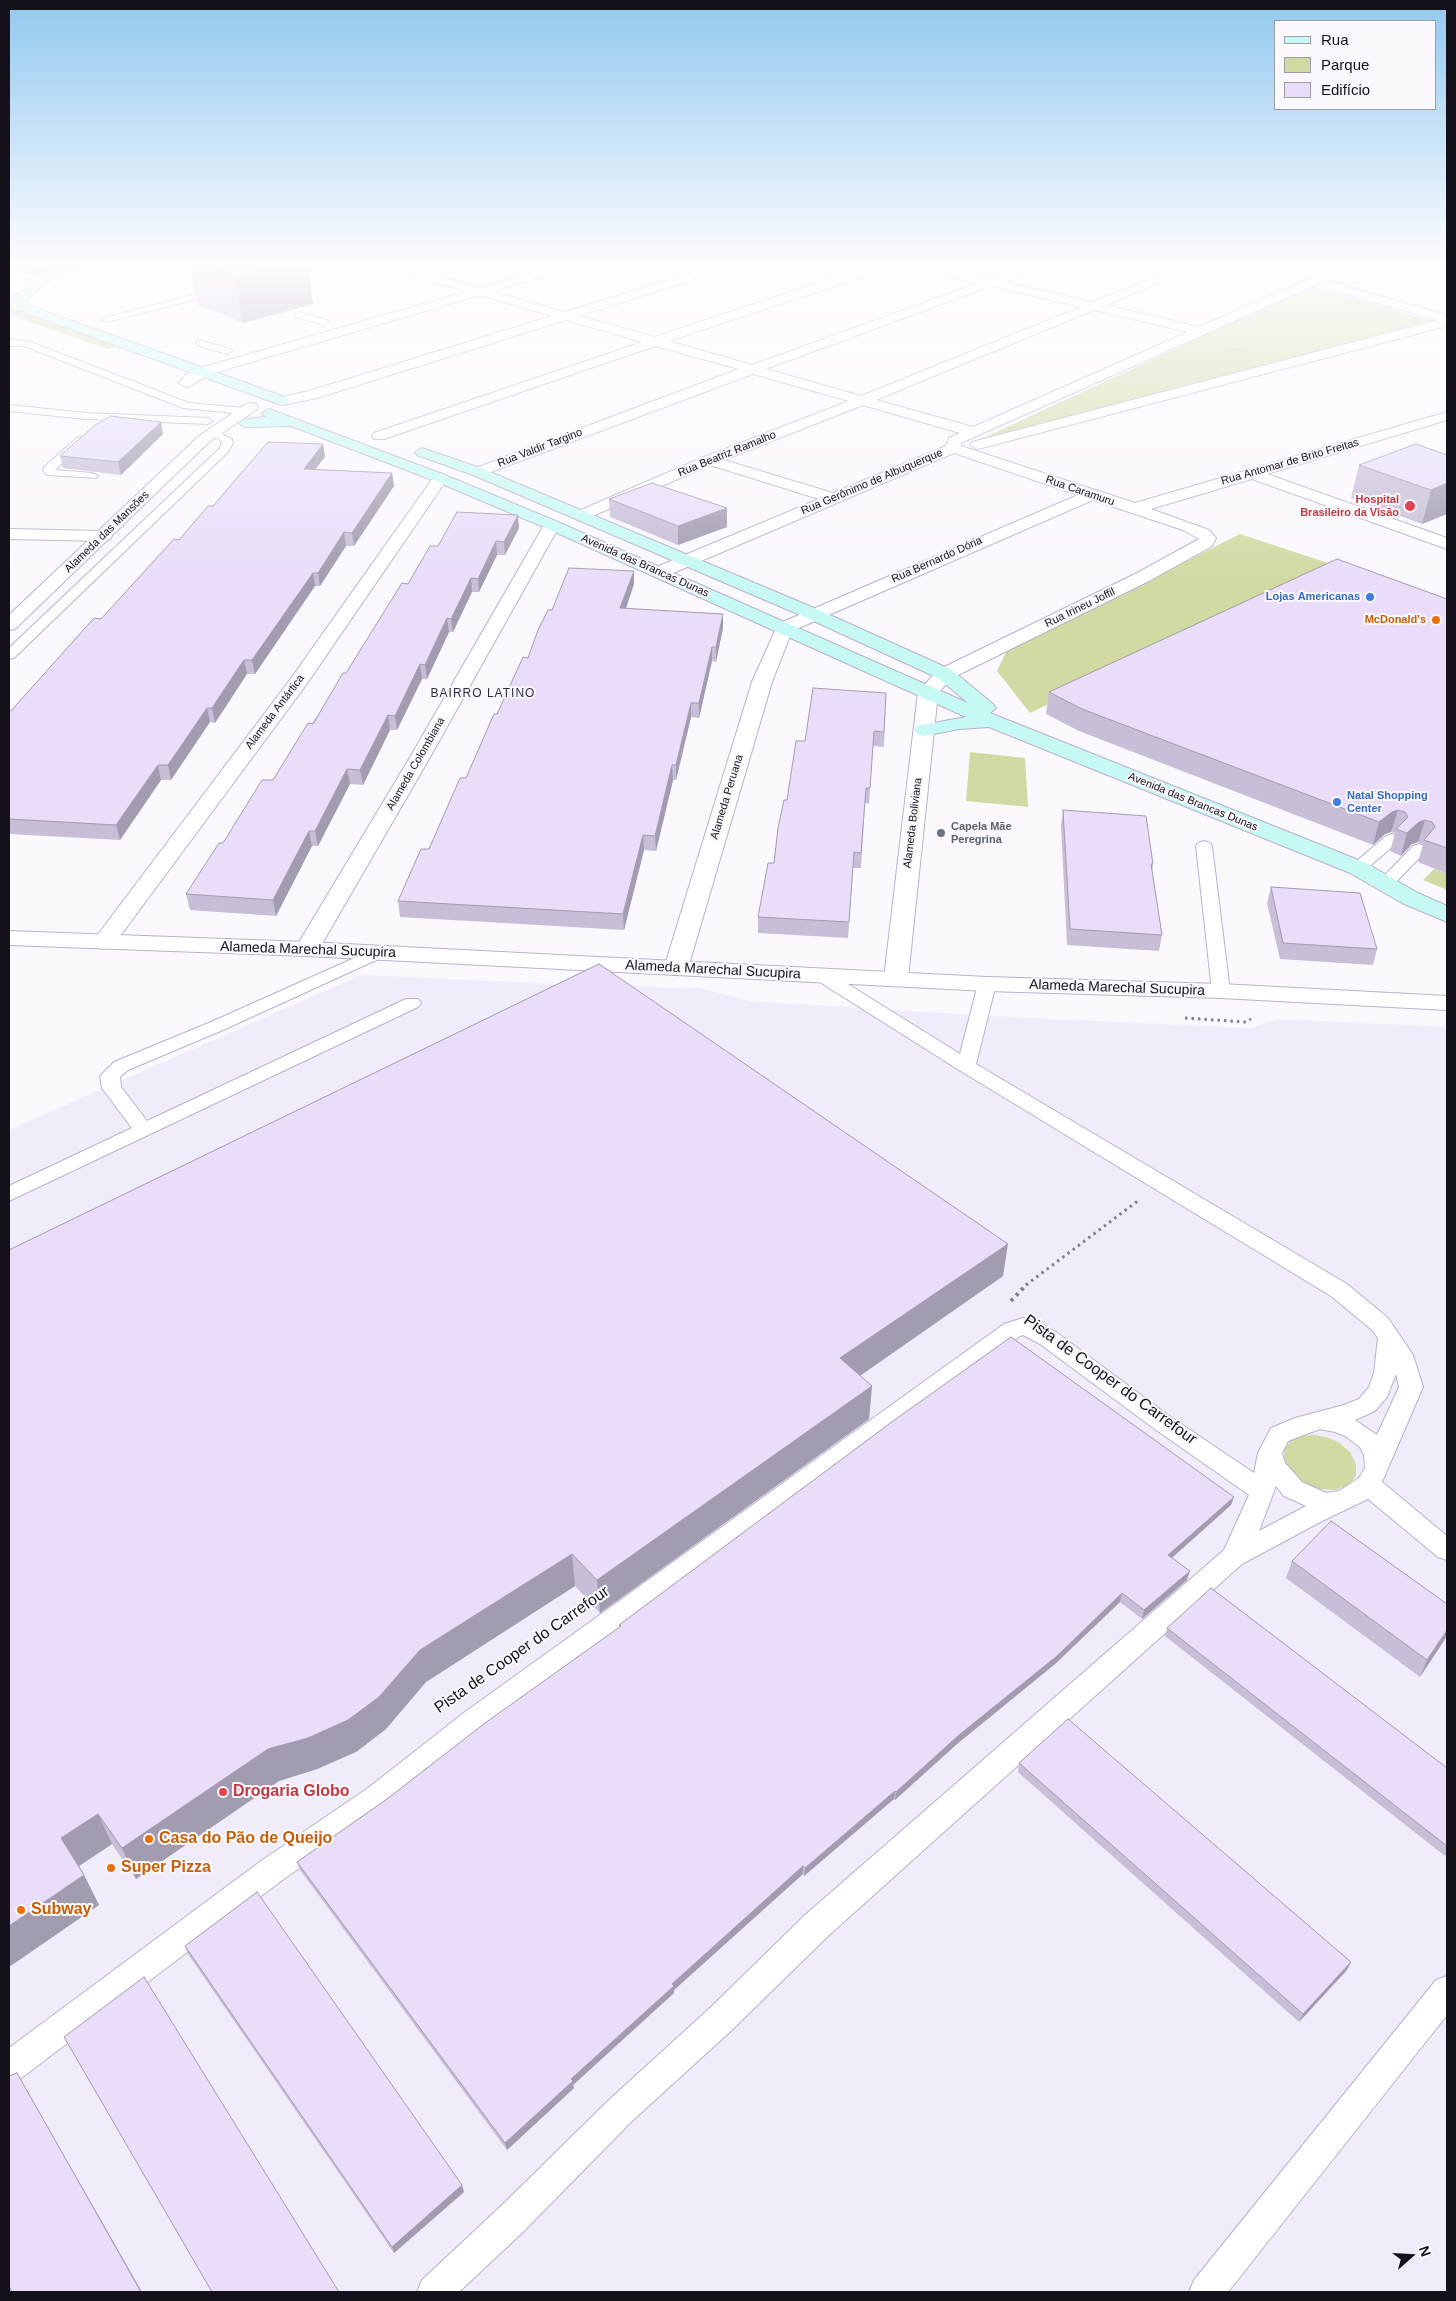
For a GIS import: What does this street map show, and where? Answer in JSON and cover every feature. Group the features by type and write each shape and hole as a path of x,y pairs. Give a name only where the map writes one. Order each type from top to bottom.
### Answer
{"main road":[{"path":"189,367 325,417"},
{"path":"171,378 202,390"},
{"path":"218,396 270,421 292,422"},
{"path":"248,412 266,401 287,403"},
{"path":"269,413 285,410 287,403"},
{"name":"Avenida das Brancas Dunas","path":"269,413 440,478 552,525 1015,731 1373,873 1447,898"},
{"name":"Avenida das Brancas Dunas","path":"372,434 478,472 582,515 813,614 945,674 1015,731"},
{"path":"924,730 959,723 993,721"},
{"name":"Avenida das Brancas Dunas","path":"1373,873 1410,898 1447,916"}],"street":[{"path":"186,383 202,372 218,367"},
{"path":"287,403 400,367"},
{"path":"372,434 575,367"},
{"path":"747,367 974,432"},
{"name":"Rua Valdir Targino","path":"478,472 757,367"},
{"name":"Rua Beatriz Ramalho","path":"582,515 709,460 943,367"},
{"name":"Rua Gerônimo de Albuquerque","path":"660,572 953,448 954,441 1119,367"},
{"path":"953,448 972,446 1273,367"},
{"name":"Alameda das Mansões","path":"9,625 215,432 248,412 269,413"},
{"name":"Rua Antomar de Brito Freitas","path":"1133,509 1447,416"},
{"name":"Rua Caramuru","path":"953,448 1194,529 1206,535"},
{"path":"709,460 833,498"},
{"path":"1250,473 1447,544"},
{"name":"Alameda Antártica","path":"104,942 299,681 440,478"},
{"name":"Rua Bernardo Dória","path":"784,628 1091,495"},
{"name":"Alameda Colombiana","path":"307,949 419,759 552,525"},
{"path":"9,534 104,536"},
{"name":"Rua Irineu Joffil","path":"945,674 1143,577 1206,542 1208,538 1206,535"},
{"name":"Alameda Peruana","path":"676,968 762,682 784,628"},
{"path":"928,692 945,674"},
{"name":"Alameda Boliviana","path":"896,978 928,692"},
{"name":"Alameda Marechal Sucupira","path":"9,938 379,952 987,984 1221,991 1447,1003"},
{"name":"Alameda Marechal Sucupira","path":"1416,1000 1447,991"}],"lane":[{"path":"88,367 187,406 248,412"},
{"path":"92,476 51,473 49,468 79,441 117,418 174,401"},
{"path":"9,408 117,418 191,420 215,432 228,442 224,450 9,655"},
{"path":"191,420 206,408"},
{"path":"1373,873 1392,839"},
{"path":"1204,846 1221,991"},
{"path":"1373,873 1419,849"},
{"path":"144,1130 112,1088 110,1076 121,1066 217,1026 379,952"},
{"path":"434,2292 512,2219 621,2110 722,2018 816,1926 1233,1557 1305,1518 1357,1494 1372,1477 1411,1386 1402,1356 1380,1324 1339,1290 966,1066 821,975"},
{"path":"966,1066 987,984"},
{"path":"9,1194 412,1003"},
{"path":"9,2068 271,1871 378,1797 475,1721 572,1653 884,1422 1010,1324 1030,1328 1048,1338 1160,1421 1263,1492"},
{"path":"1233,1557 1251,1522 1263,1492 1270,1453 1279,1434 1303,1424 1349,1413 1367,1405 1379,1391 1385,1373 1389,1339"},
{"path":"1318,1420 1339,1423 1369,1441 1376,1455 1372,1477"},
{"path":"1270,1453 1275,1467 1282,1478 1298,1492 1326,1502 1344,1500"},
{"path":"1372,1477 1447,1550"},
{"path":"1206,2292 1346,2114 1447,1991"}],"path":[{"path":"1010,1324 1008,1305 1030,1280 1142,1198 1134,1192"}],"shaded area":[{"path":"361,975 700,988 749,1001 1008,1017 1250,1028 1277,1019 1447,1027 1447,2292 9,2292 9,1130"}],"green space":[{"path":"1135,367 1264,367 968,445"},
{"path":"1240,534 1334,565 1030,713 997,671 1007,650"},
{"path":"970,752 1025,758 1028,807 966,801"},
{"path":"1434,869 1447,874 1447,890 1423,880"},
{"path":"1300,1436 1326,1437 1338,1442 1350,1452 1356,1465 1356,1476 1348,1485 1335,1490 1319,1489 1304,1483 1294,1476 1287,1467 1284,1457 1285,1448 1291,1441"}],"building":[{"path":"111,416 161,422 118,462 60,456 95,425"},
{"path":"268,442 323,444 304,469 392,473 352,533 344,532 318,573 313,573 252,660 244,660 212,708 207,708 168,765 158,765 116,825 9,819 9,713 94,618 101,619 174,539 179,540 208,506 213,506"},
{"path":"1416,444 1447,455 1447,483 1431,490 1359,465"},
{"path":"652,483 727,508 678,526 609,499"},
{"path":"457,512 518,515 504,542 496,541 478,579 471,578 451,619 447,618 425,665 420,664 395,716 388,715 360,770 347,769 315,831 309,831 273,900 186,894 219,843 223,843 262,780 273,780 308,723 313,724 343,673 346,673 402,583 408,584 430,546 438,546"},
{"name":"Natal Shopping Center","path":"1337,559 1447,599 1447,848 1424,840 1435,827 1432,822 1425,820 1419,822 1407,833 1396,829 1408,817 1405,812 1398,810 1392,812 1379,822 1082,709 1049,692"},
{"path":"569,568 634,571 620,608 723,614 716,647 712,647 699,703 691,703 676,765 672,765 655,836 643,835 623,914 398,901 421,849 429,849 460,778 466,778 494,714 497,714 523,657 528,658 538,630 548,610 552,610"},
{"path":"813,688 886,693 884,732 874,731 870,788 866,788 861,853 854,852 849,922 758,917 768,863 774,863 778,828 784,800 787,800 796,741 805,741"},
{"path":"1063,810 1146,816 1162,935 1070,929"},
{"path":"1271,887 1360,893 1377,949 1283,943"},
{"path":"599,964 1008,1244 840,1358 872,1386 597,1580 572,1554 420,1650 379,1697 348,1720 308,1738 268,1749 122,1848 98,1814 61,1838 84,1875 9,1926 9,1250"},
{"path":"1011,1337 1234,1497 1168,1555 1190,1571 1144,1610 1122,1593 1057,1656 959,1735 896,1792 805,1868 803,1866 672,1984 674,1986 571,2079 573,2081 505,2143 297,1862 387,1799 485,1723 621,1626 619,1625 893,1421"},
{"path":"1331,1521 1447,1604 1447,1630 1427,1660 1292,1561"},
{"path":"1211,1588 1447,1768 1447,1846 1167,1628"},
{"path":"1068,1719 1351,1962 1303,2014 1019,1763"},
{"path":"257,1892 462,2185 392,2247 185,1946"},
{"path":"144,1977 339,2292 212,2292 64,2037"},
{"path":"17,2073 141,2292 12,2292 9,2286 9,2076"}],"place":[{"name":"Hospital Brasileiro da Visão","path":"1410,506"},
{"name":"Lojas Americanas","path":"1370,597"},
{"name":"McDonald's","path":"1436,620"},
{"name":"Natal Shopping Center","path":"1337,802"},
{"name":"Capela Mãe Peregrina","path":"941,833"},
{"name":"Drogaria Globo","path":"223,1792"},
{"name":"Casa do Pão de Queijo","path":"149,1839"},
{"name":"Super Pizza","path":"111,1868"},
{"name":"Subway","path":"21,1910"}],"district":[{"name":"BAIRRO LATINO","path":"483,694"}]}
